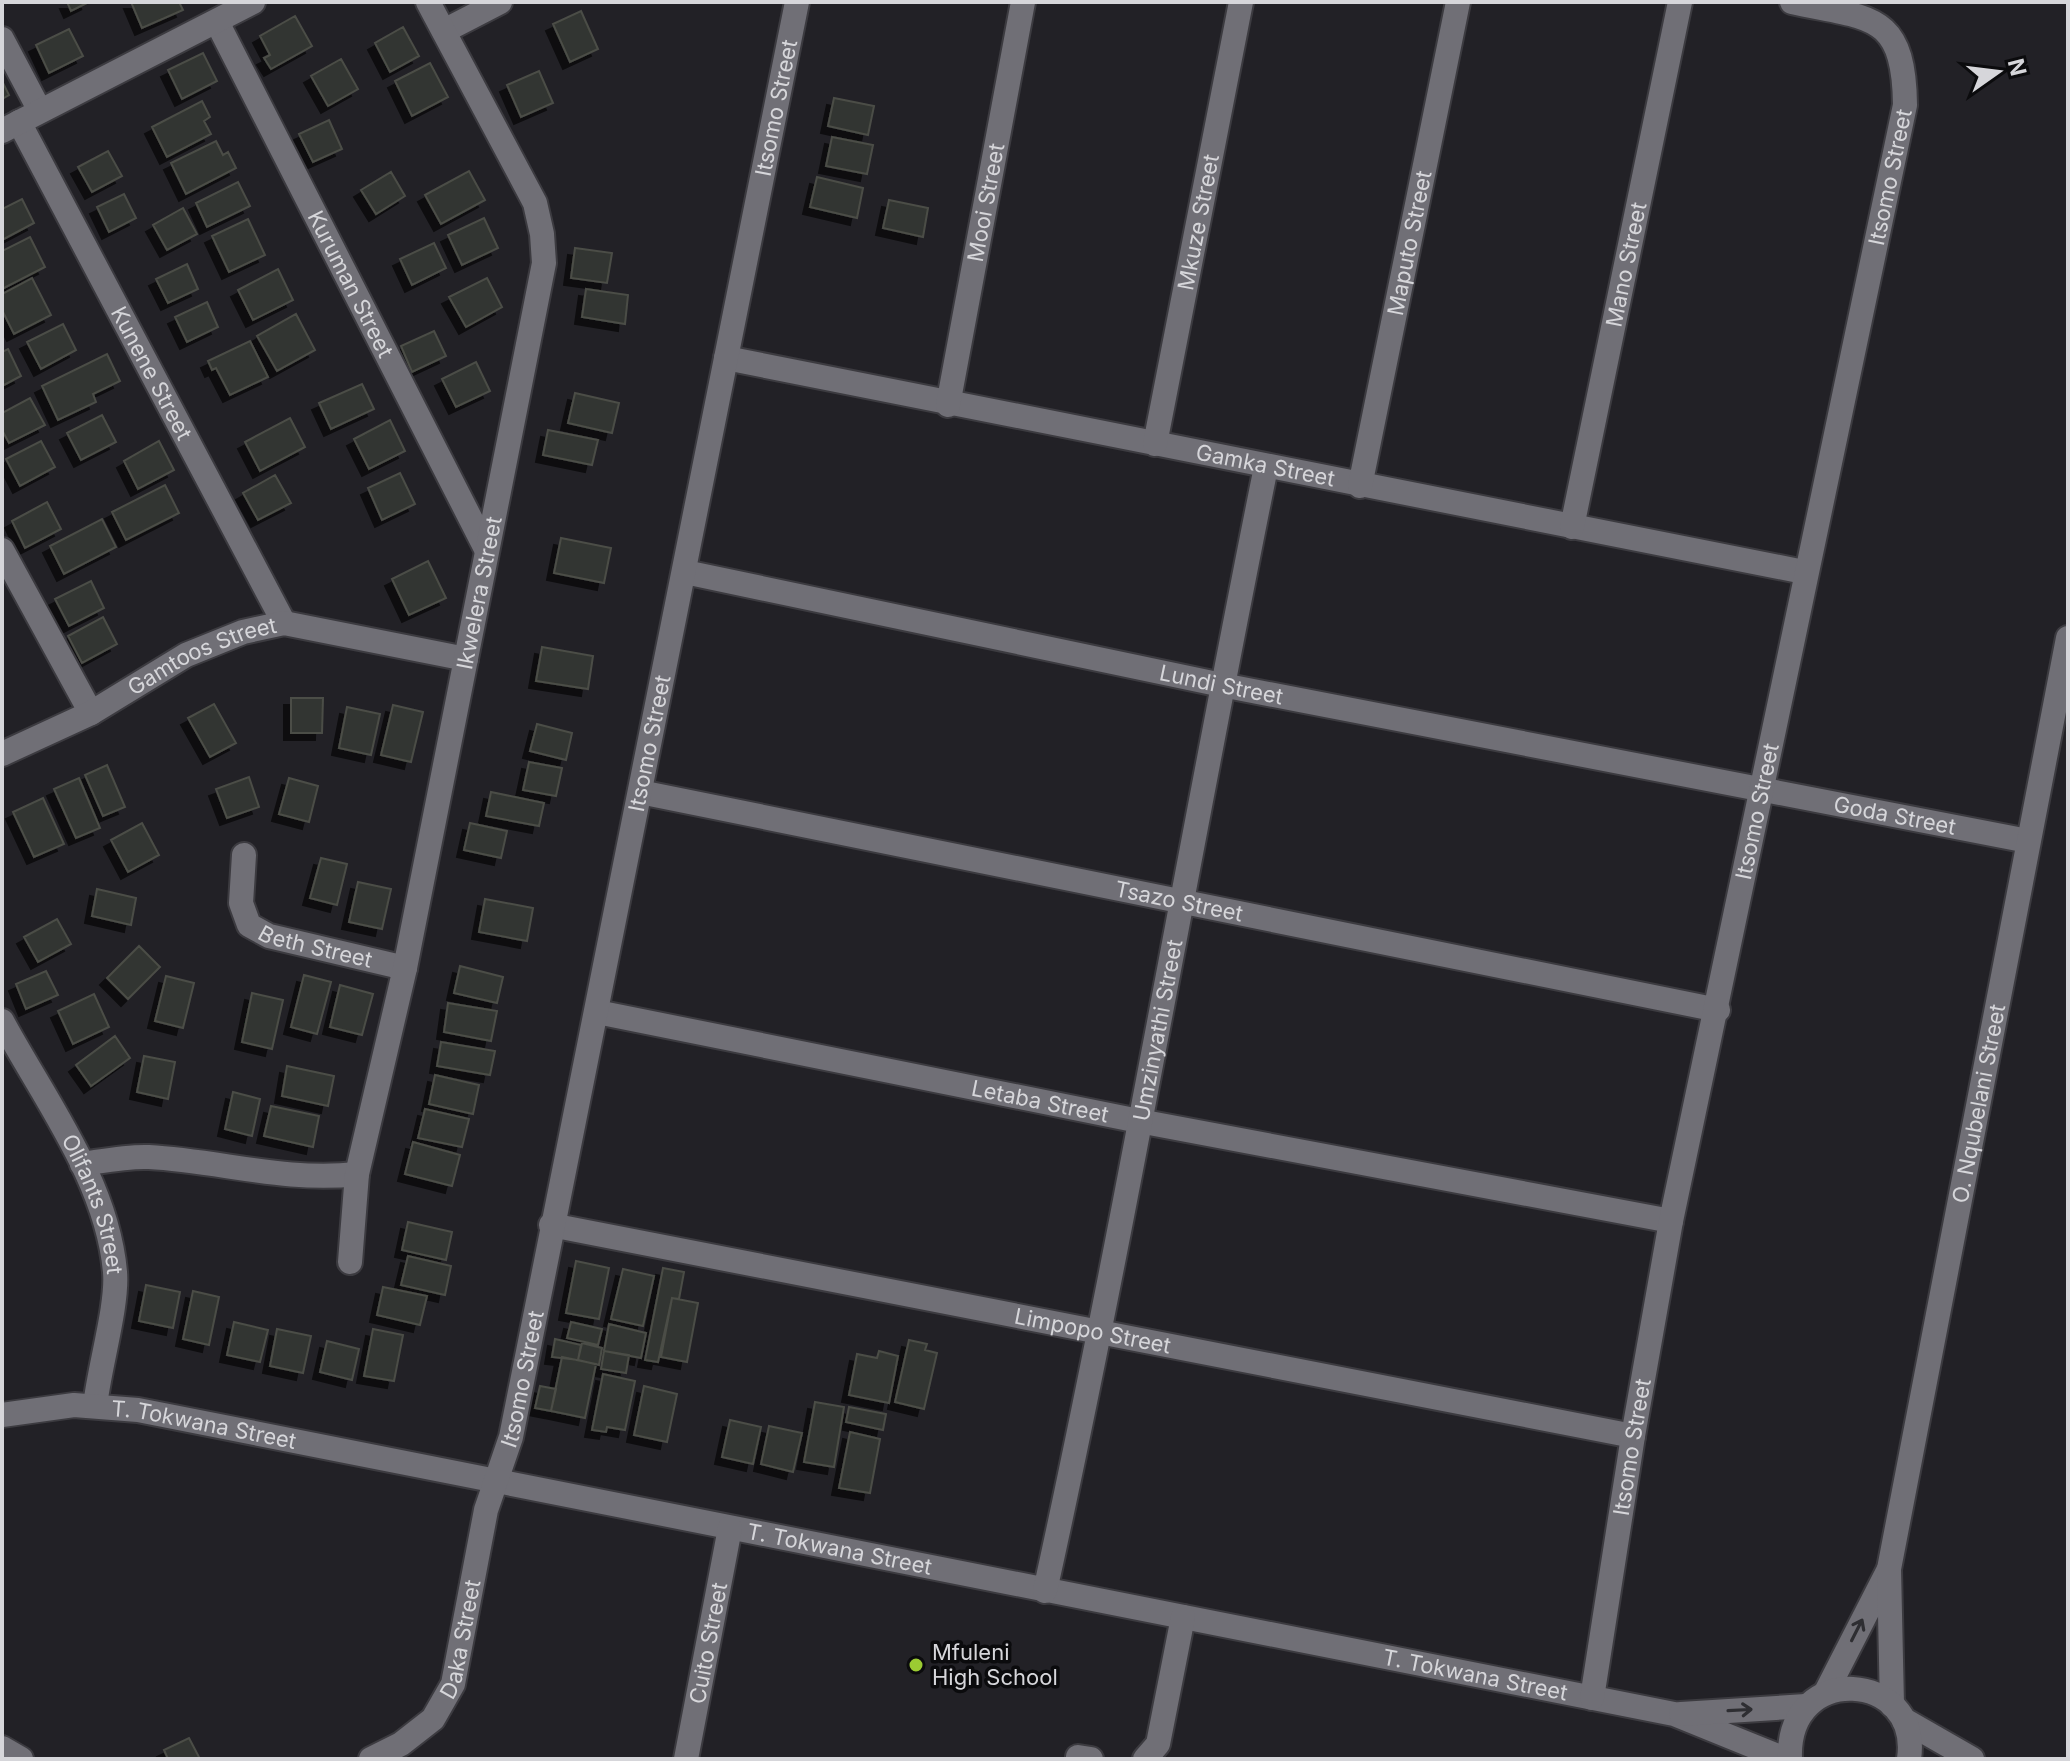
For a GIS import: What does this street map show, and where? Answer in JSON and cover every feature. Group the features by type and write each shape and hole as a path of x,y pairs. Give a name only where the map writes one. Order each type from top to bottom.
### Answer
{"street":[{"path":"2,39 20,121 253,2"},
{"name":"Ikwelera Street","path":"350,1262 357,1174 405,968 485,547 544,263 535,203 428,2"},
{"path":"444,31 500,2"},
{"name":"Itsomo Street","path":"494,1481 508,1450 797,2"},
{"name":"Mooi Street","path":"948,405 1023,2"},
{"name":"Mkuze Street","path":"1155,444 1241,2"},
{"name":"Maputo Street","path":"1360,486 1458,2"},
{"name":"Mano Street","path":"1572,527 1680,2"},
{"name":"Itsomo Street","path":"1592,1698 1671,1221 1718,1010 1804,572 1905,105 1905,67 1894,41 1874,21 1792,2"},
{"name":"Kuruman Street","path":"217,22 485,547"},
{"name":"Kunene Street","path":"20,121 284,623"},
{"name":"Gamka Street","path":"726,358 948,405 1804,572"},
{"name":"Umzinyathi Street","path":"1045,1591 1102,1334 1180,903 1266,467"},
{"path":"2,550 91,713"},
{"name":"Lundi Street","path":"685,572 1222,685 1761,790"},
{"name":"Gamtoos Street","path":"2,754 91,713 186,655 243,632 284,623 466,659"},
{"name":"O. Nqubelani Street","path":"1909,1759 1910,1737 1898,1713 1889,1569 2068,638"},
{"name":"Goda Street","path":"1761,790 2028,841"},
{"name":"Tsazo Street","path":"640,792 1718,1010"},
{"name":"Beth Street","path":"244,855 241,903 249,925 269,936 405,968"},
{"name":"Letaba Street","path":"597,1012 1139,1121 1671,1221"},
{"name":"Olifants Street","path":"2,1021 82,1164 106,1224 116,1274 95,1406"},
{"path":"82,1164 145,1157 221,1164 277,1176 318,1178 357,1174"},
{"name":"Limpopo Street","path":"551,1225 1633,1436"},
{"name":"T. Tokwana Street","path":"2,1415 36,1408 95,1406 138,1410 1674,1714 1787,1759"},
{"name":"Daka Street","path":"371,1759 401,1744 433,1719 453,1684 494,1481"},
{"name":"Cuito Street","path":"686,1759 730,1528"},
{"name":"O. Nqubelani Street","path":"1787,1759 1795,1722 1816,1699 1889,1569"},
{"path":"1145,1759 1158,1744 1183,1617"},
{"name":"T. Tokwana Street","path":"1674,1714 1816,1699 1862,1689 1898,1713"},
{"path":"1898,1713 1972,1759"},
{"path":"2,1748 21,1759"}],"building":[{"path":"67,2 89,2 71,11"},
{"path":"131,2 179,2 183,10 142,28"},
{"path":"581,11 598,49 570,62 553,24"},
{"path":"295,16 312,46 271,69 264,58 270,55 260,36"},
{"path":"403,27 419,56 390,72 375,43"},
{"path":"69,29 83,56 49,73 36,45"},
{"path":"203,53 217,81 182,99 168,70"},
{"path":"341,59 358,89 328,106 311,76"},
{"path":"430,63 448,97 412,116 395,81"},
{"path":"539,71 553,103 521,117 507,85"},
{"path":"2,81 9,95 2,99"},
{"path":"834,98 874,106 868,135 828,126"},
{"path":"202,101 210,117 204,121 211,134 167,157 152,127"},
{"path":"329,120 342,149 313,162 299,134"},
{"path":"832,137 873,145 867,174 826,166"},
{"path":"216,141 223,155 228,152 236,168 186,194 171,163"},
{"path":"108,151 122,176 92,192 78,167"},
{"path":"469,171 485,200 441,224 425,195"},
{"path":"391,172 405,196 376,214 361,190"},
{"path":"817,177 863,188 857,218 810,207"},
{"path":"238,182 250,206 207,227 196,203"},
{"path":"124,194 136,218 109,232 97,207"},
{"path":"22,199 34,223 2,240 2,209"},
{"path":"889,200 928,208 923,237 883,228"},
{"path":"183,208 197,234 167,250 153,225"},
{"path":"484,218 498,248 462,265 448,235"},
{"path":"248,219 265,255 229,272 212,236"},
{"path":"30,237 45,267 2,289 2,251"},
{"path":"434,243 446,268 412,285 400,259"},
{"path":"575,248 612,253 607,283 571,278"},
{"path":"187,264 198,289 168,303 156,279"},
{"path":"278,269 293,300 253,320 238,290"},
{"path":"32,278 51,315 14,334 2,310 2,294"},
{"path":"487,278 502,307 466,327 449,297"},
{"path":"586,289 628,295 625,324 582,317"},
{"path":"207,302 218,327 187,342 175,317"},
{"path":"296,314 315,350 277,371 257,336"},
{"path":"63,324 76,350 41,369 27,342"},
{"path":"434,331 446,356 412,372 401,346"},
{"path":"250,341 268,377 230,395 216,368 212,370 208,361"},
{"path":"8,349 21,376 2,386 2,352"},
{"path":"107,354 120,381 93,394 96,402 58,420 42,386"},
{"path":"476,362 490,391 456,407 442,379"},
{"path":"362,384 374,409 331,429 319,403"},
{"path":"575,393 619,403 612,433 568,423"},
{"path":"30,398 45,425 9,443 2,430 2,413"},
{"path":"102,415 116,442 81,460 67,433"},
{"path":"290,418 305,447 260,471 245,442"},
{"path":"390,420 405,451 369,469 354,439"},
{"path":"548,430 598,440 592,465 543,455"},
{"path":"41,441 55,467 20,486 6,459"},
{"path":"159,441 174,470 138,489 124,461"},
{"path":"400,473 415,504 382,520 368,488"},
{"path":"275,475 291,503 258,520 243,493"},
{"path":"165,485 179,513 126,540 112,512"},
{"path":"47,502 61,529 25,548 12,521"},
{"path":"102,519 116,547 64,574 50,546"},
{"path":"561,538 611,548 604,583 554,573"},
{"path":"428,561 446,598 409,615 392,579"},
{"path":"91,581 104,608 69,626 55,599"},
{"path":"103,617 117,644 82,663 68,636"},
{"path":"542,647 593,656 588,689 536,681"},
{"path":"291,698 323,698 322,733 291,733"},
{"path":"214,704 236,743 210,757 188,718"},
{"path":"393,705 423,712 411,762 381,755"},
{"path":"347,707 380,714 371,755 339,748"},
{"path":"537,724 572,733 566,760 530,751"},
{"path":"529,762 562,768 556,796 523,790"},
{"path":"107,765 125,807 103,816 85,775"},
{"path":"249,777 259,807 227,818 216,789"},
{"path":"79,778 100,828 76,838 54,789"},
{"path":"289,778 318,786 309,822 279,814"},
{"path":"491,792 544,803 539,826 486,816"},
{"path":"43,798 64,844 34,857 13,812"},
{"path":"142,823 159,855 128,872 111,840"},
{"path":"470,823 507,831 501,858 464,850"},
{"path":"321,858 347,864 337,905 310,898"},
{"path":"358,882 391,889 382,929 349,922"},
{"path":"97,889 136,898 131,925 92,916"},
{"path":"485,899 533,908 527,941 479,932"},
{"path":"57,919 71,944 38,962 24,937"},
{"path":"139,946 160,967 128,999 107,978"},
{"path":"460,966 503,977 497,1003 454,993"},
{"path":"46,971 58,995 26,1009 16,984"},
{"path":"304,975 331,982 317,1034 291,1027"},
{"path":"166,976 194,983 183,1028 155,1021"},
{"path":"340,985 373,994 362,1035 330,1027"},
{"path":"252,993 283,1000 272,1049 242,1042"},
{"path":"94,994 109,1027 73,1044 58,1011"},
{"path":"448,1003 497,1011 491,1041 444,1032"},
{"path":"115,1036 130,1058 91,1086 76,1065"},
{"path":"441,1042 495,1051 490,1075 437,1066"},
{"path":"144,1056 175,1062 168,1099 137,1092"},
{"path":"287,1066 334,1076 328,1106 282,1096"},
{"path":"435,1075 479,1085 473,1114 429,1104"},
{"path":"233,1092 260,1099 252,1136 225,1129"},
{"path":"271,1106 319,1116 313,1147 264,1136"},
{"path":"425,1109 469,1119 462,1147 418,1138"},
{"path":"413,1142 460,1155 452,1186 405,1174"},
{"path":"408,1222 452,1232 446,1260 402,1250"},
{"path":"408,1256 451,1266 445,1295 401,1285"},
{"path":"576,1261 609,1268 599,1319 566,1313"},
{"path":"663,1268 684,1272 679,1299 672,1298 658,1362 645,1360"},
{"path":"623,1269 654,1276 643,1326 611,1319"},
{"path":"146,1285 180,1292 173,1328 139,1321"},
{"path":"383,1287 427,1296 420,1325 377,1315"},
{"path":"193,1291 219,1297 209,1345 183,1339"},
{"path":"672,1298 698,1303 687,1362 661,1357"},
{"path":"234,1322 268,1330 260,1362 227,1355"},
{"path":"571,1322 602,1329 598,1345 567,1338"},
{"path":"609,1324 646,1333 641,1358 604,1351"},
{"path":"277,1329 311,1336 303,1373 270,1366"},
{"path":"373,1329 403,1335 394,1381 364,1376"},
{"path":"555,1339 581,1345 578,1360 552,1357"},
{"path":"909,1340 927,1344 925,1350 937,1353 924,1409 895,1402"},
{"path":"327,1341 359,1349 352,1380 320,1372"},
{"path":"582,1343 602,1348 599,1365 578,1360"},
{"path":"604,1351 629,1355 626,1373 601,1369"},
{"path":"879,1351 898,1356 889,1403 849,1395 857,1354 877,1358"},
{"path":"562,1357 596,1364 585,1418 551,1411"},
{"path":"603,1374 635,1381 625,1430 607,1427 606,1432 592,1430"},
{"path":"540,1386 556,1389 551,1411 535,1408"},
{"path":"644,1386 677,1394 667,1442 634,1435"},
{"path":"815,1402 844,1407 834,1467 804,1462"},
{"path":"849,1407 886,1414 883,1430 846,1422"},
{"path":"730,1420 761,1427 753,1464 722,1457"},
{"path":"769,1426 802,1433 793,1472 761,1464"},
{"path":"850,1432 880,1439 870,1493 839,1488"},
{"path":"189,1738 200,1759 168,1759 164,1750"}],"place":[{"name":"Mfuleni High School","path":"916,1665"}]}
